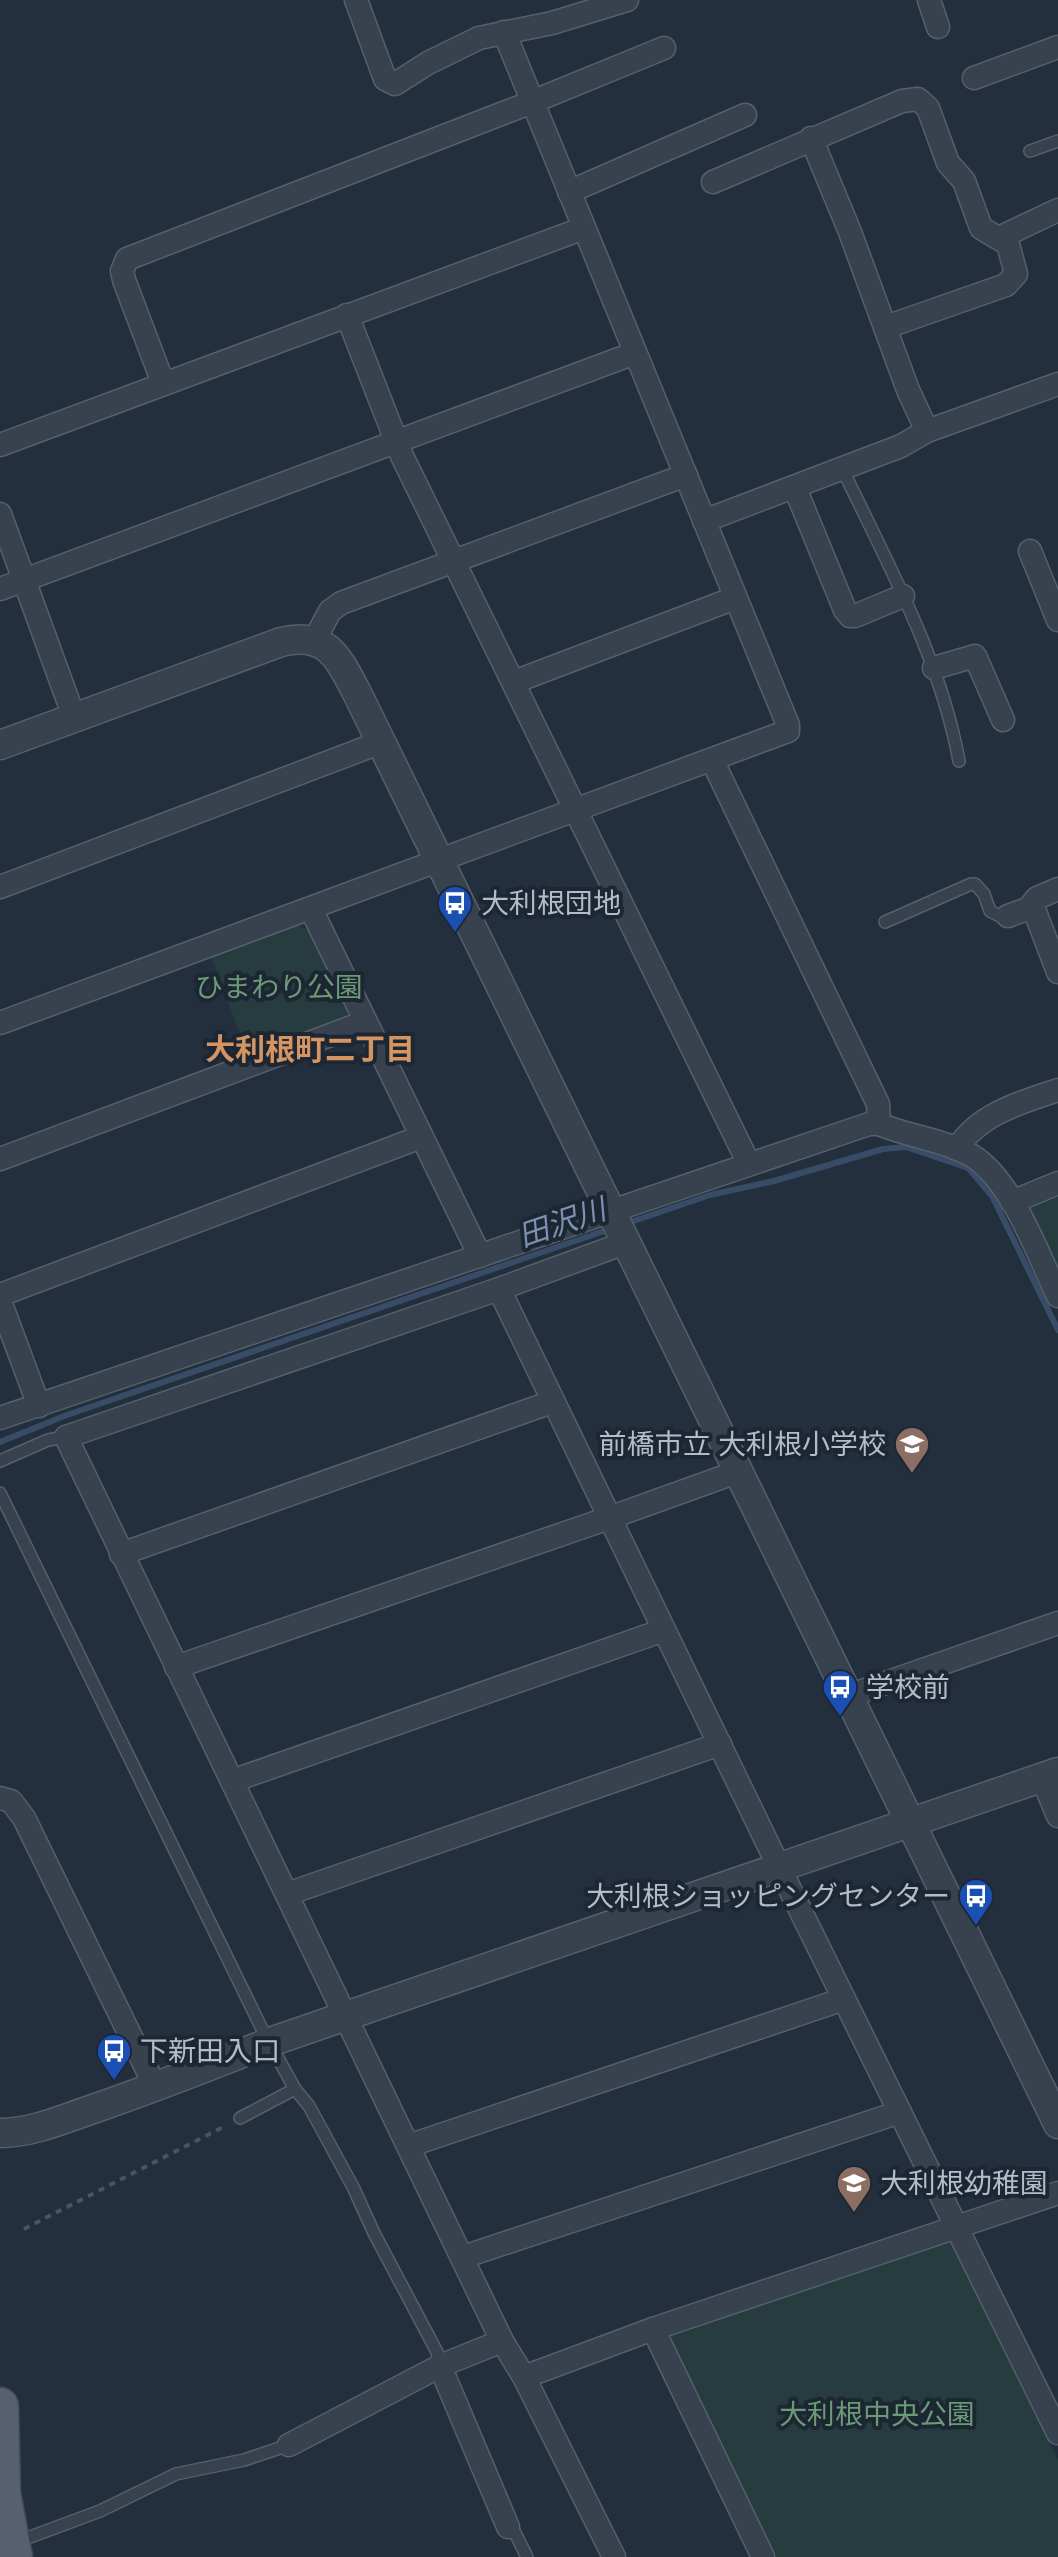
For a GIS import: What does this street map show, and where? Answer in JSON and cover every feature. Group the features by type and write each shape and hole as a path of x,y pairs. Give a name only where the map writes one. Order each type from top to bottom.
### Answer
{"main road":[{"path":"0,2406 5,2521"}],"street":[{"path":"356,0 385,79 395,84 463,44 488,35 552,23 627,0"},
{"path":"929,0 938,27"},
{"path":"0,1023 783,734 788,725 504,32"},
{"path":"974,78 1058,47"},
{"path":"163,383 124,280 122,271 127,259 664,48"},
{"path":"713,182 902,101 918,99 928,108 948,163 964,181 981,228 1001,237 1008,244 1016,274 1011,282 886,327"},
{"path":"569,192 745,115"},
{"path":"811,138 850,232 908,390 927,431"},
{"path":"1001,237 1058,210"},
{"path":"0,445 584,228"},
{"path":"347,315 395,442 749,1164"},
{"path":"0,589 635,353"},
{"path":"704,521 901,446 927,431 1058,384"},
{"path":"314,641 330,611 341,603 686,475"},
{"path":"795,488 850,616 903,596"},
{"path":"0,514 74,717"},
{"path":"1042,560 1058,620"},
{"path":"514,682 735,598"},
{"path":"0,745 297,638 328,648 343,665 1058,2124"},
{"path":"934,668 975,656 1003,720"},
{"path":"0,887 379,743"},
{"path":"712,760 878,1104 879,1124"},
{"path":"1008,916 1032,907 1037,898 1058,889"},
{"path":"1032,907 1053,947 1058,972"},
{"path":"311,909 480,1256"},
{"path":"0,1159 365,1022"},
{"path":"957,1149 962,1140 987,1119 1058,1090"},
{"path":"0,1418 862,1125 879,1124 957,1149 988,1166 1012,1202 1058,1296"},
{"path":"39,1406 0,1298 421,1137"},
{"path":"1012,1202 1058,1183"},
{"path":"614,2557 524,2377 502,2341 66,1437 625,1243"},
{"path":"499,1289 1058,2433"},
{"path":"267,1328 279,1364"},
{"path":"121,1554 552,1402"},
{"path":"176,1667 737,1472"},
{"path":"848,1696 1058,1623"},
{"path":"232,1781 664,1630"},
{"path":"287,1894 720,1744"},
{"path":"0,2133 21,2132 42,2126 156,2088 270,2042 1050,1775 1058,1816"},
{"path":"0,1798 11,1801 24,1818 156,2088"},
{"path":"408,2146 844,1999"},
{"path":"463,2257 900,2112"},
{"path":"524,2377 653,2329 1058,2193"},
{"path":"653,2329 763,2557"},
{"path":"289,2445 440,2366 502,2341"},
{"path":"440,2366 508,2527"}],"lane":[{"path":"1030,151 1058,141"},
{"path":"842,467 934,668 959,761"},
{"path":"885,922 971,884 975,884 984,894 990,911 1002,917 1008,916"},
{"path":"0,1461 48,1440 66,1437"},
{"path":"0,1493 270,2042 353,2187 437,2352 440,2366"},
{"path":"240,2118 295,2089"},
{"path":"5,2521 91,2515 176,2474 244,2460 289,2445"},
{"path":"508,2527 514,2531 527,2557"}],"path":[{"path":"24,2229 240,2118"}],"green space":[{"name":"ひまわり公園","path":"296,925 309,931 349,1012 343,1022 248,1056 211,956"},
{"path":"1058,1183 1058,1281 1022,1209"},
{"name":"大利根中央公園","path":"951,2239 1058,2460 1058,2557 771,2557 664,2336"}],"waterway":[{"name":"田沢川","path":"625,1224 710,1195 774,1181 883,1149 906,1147 968,1168 992,1196 1058,1330"},
{"name":"田沢川","path":"0,1442 67,1415 610,1229"}],"place":[{"name":"大利根団地","path":"455,934"},
{"name":"前橋市立 大利根小学校","path":"912,1475"},
{"name":"学校前","path":"840,1718"},
{"name":"大利根ショッピングセンター","path":"976,1927"},
{"name":"下新田入口","path":"114,2082"},
{"name":"大利根幼稚園","path":"854,2214"}],"district":[{"name":"大利根町二丁目","path":"310,1050"}]}
